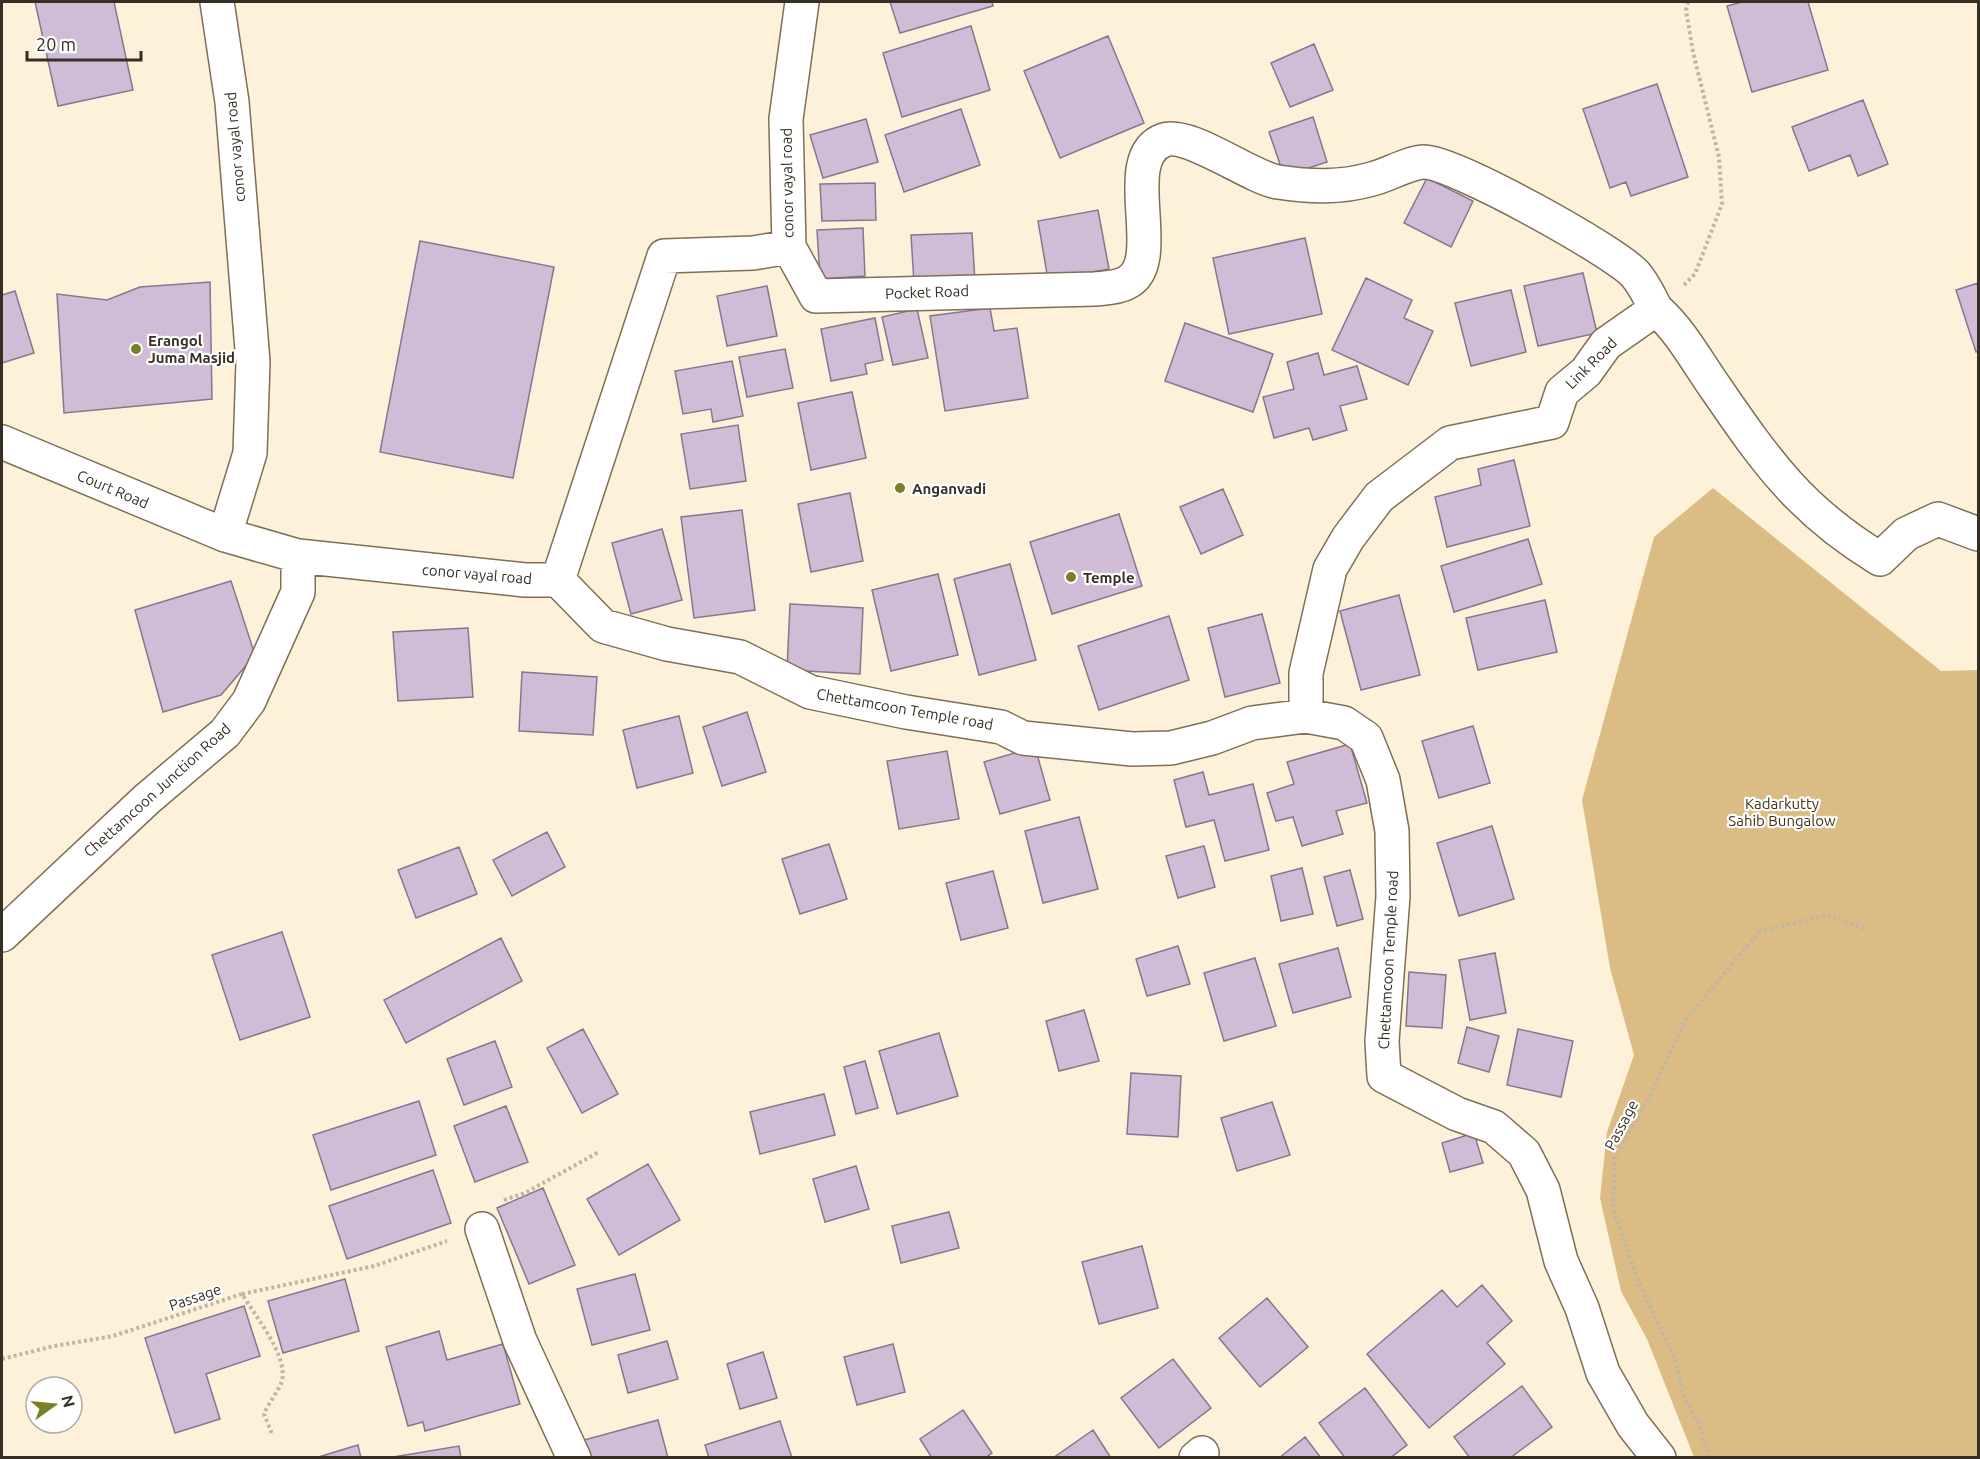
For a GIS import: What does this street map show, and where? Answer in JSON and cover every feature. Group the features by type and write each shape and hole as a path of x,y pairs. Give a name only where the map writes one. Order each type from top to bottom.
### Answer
{"street":[{"name":"conor vayal road","path":"217,2 232,102 253,362 250,453 225,535 298,556 525,580 558,580 664,256 753,253 789,247 786,119 802,2"},
{"name":"Pocket Road","path":"789,247 816,296 1095,289 1126,284 1137,274 1144,260 1141,179 1152,148 1166,140 1182,141 1275,182 1329,188 1372,180 1424,162 1456,173 1478,181 1599,249 1635,274 1656,309"},
{"path":"1656,309 1692,350 1773,470 1808,507 1850,541 1880,559 1906,534 1938,519 1978,534"},
{"name":"Link Road","path":"1306,716 1306,673 1330,569 1348,538 1378,497 1450,443 1552,422 1562,392 1586,372 1606,344 1656,309"},
{"name":"Court Road","path":"2,442 225,535"},
{"name":"Chettamcoon Junction Road","path":"2,935 147,799 225,733 249,701 298,592 298,556"},
{"name":"Chettamcoon Temple road","path":"558,580 603,626 667,644 740,657 810,692 906,712 1000,727 1023,738 1132,749 1171,748 1212,738 1252,723 1306,716 1344,723 1366,738 1383,780 1392,831 1393,896 1382,1041 1384,1077 1457,1114 1494,1127 1524,1153 1543,1190 1561,1261 1582,1308 1604,1373 1633,1425 1659,1458"},
{"path":"482,1229 520,1341 574,1458"}],"path":[{"path":"1656,309 1695,274 1722,204 1719,157 1693,52 1686,10 1688,2"},
{"name":"Passage","path":"1709,1458 1699,1423 1683,1395 1675,1359 1639,1283 1613,1210 1615,1156 1650,1096 1686,1019 1759,932 1827,915 1866,929"},
{"path":"242,1294 374,1266 482,1229 489,1206 525,1193 598,1152"},
{"name":"Passage","path":"2,1359 54,1346 113,1336 242,1294 281,1358 282,1382 272,1396 264,1414 272,1434"}],"green space":[{"name":"Kadarkutty Sahib Bungalow","path":"1713,488 1941,671 1978,670 1978,1457 1694,1457 1647,1339 1621,1291 1600,1198 1607,1132 1634,1055 1610,968 1582,800 1654,537"}],"building":[{"path":"35,2 114,2 133,90 58,106"},
{"path":"890,2 992,2 993,6 900,33"},
{"path":"1742,2 1808,2 1828,70 1752,92 1727,6"},
{"path":"971,26 990,90 902,117 883,53"},
{"path":"1108,36 1144,123 1060,158 1024,71"},
{"path":"1314,44 1333,90 1290,107 1271,63"},
{"path":"1657,84 1688,177 1631,196 1626,182 1610,188 1583,109"},
{"path":"1863,100 1888,164 1858,176 1850,155 1809,171 1792,127"},
{"path":"961,109 980,165 904,192 885,135"},
{"path":"1313,117 1327,162 1284,176 1269,132"},
{"path":"866,119 878,162 823,178 810,135"},
{"path":"1427,178 1473,201 1451,247 1404,223"},
{"path":"875,183 876,220 822,221 820,184"},
{"path":"1098,210 1109,269 1048,280 1038,221"},
{"path":"863,228 865,276 820,279 817,230"},
{"path":"972,233 975,281 914,283 911,235"},
{"path":"1305,238 1322,314 1229,334 1213,258"},
{"path":"420,241 554,267 513,478 380,452"},
{"path":"1583,273 1597,333 1538,346 1524,286"},
{"path":"1366,278 1412,300 1404,318 1433,331 1408,385 1332,350"},
{"name":"Erangol Juma Masjid","path":"210,282 212,399 64,413 57,294 107,300 140,287"},
{"path":"1978,283 1978,351 1976,352 1956,290"},
{"path":"767,286 777,336 727,346 717,296"},
{"path":"1511,290 1526,352 1471,366 1455,303"},
{"path":"15,291 34,353 2,363 2,295"},
{"path":"990,308 994,331 1017,328 1028,398 945,411 930,316"},
{"path":"917,309 928,358 893,365 882,317"},
{"path":"875,318 883,360 865,364 867,374 831,381 821,329"},
{"path":"1185,323 1273,354 1253,412 1165,381"},
{"path":"785,349 793,388 747,397 739,357"},
{"path":"1318,353 1324,375 1357,366 1367,399 1340,406 1347,430 1313,440 1309,428 1274,438 1263,397 1294,389 1287,362"},
{"path":"732,361 743,416 713,422 711,409 683,414 675,371"},
{"path":"852,392 866,458 811,470 798,403"},
{"path":"738,425 746,481 690,489 681,434"},
{"path":"1514,460 1530,526 1447,547 1435,497 1481,485 1478,469"},
{"path":"1223,489 1243,535 1201,554 1180,507"},
{"path":"850,493 863,561 811,572 798,504"},
{"path":"742,510 755,610 694,618 681,517"},
{"path":"1119,514 1142,586 1052,614 1030,542"},
{"path":"662,529 682,600 631,614 612,543"},
{"path":"1528,539 1542,584 1454,612 1441,566"},
{"path":"1010,564 1036,660 979,675 954,579"},
{"path":"938,574 958,655 891,671 872,590"},
{"path":"231,581 255,655 221,695 163,712 135,610"},
{"path":"1399,595 1420,675 1361,690 1340,611"},
{"path":"1545,600 1557,652 1478,670 1466,618"},
{"path":"790,604 863,608 860,674 787,670"},
{"path":"1262,614 1280,683 1225,697 1208,628"},
{"path":"1169,616 1189,680 1099,710 1078,646"},
{"path":"468,628 473,697 398,701 393,632"},
{"path":"522,672 597,677 593,735 519,731"},
{"path":"747,712 766,772 722,786 703,727"},
{"path":"679,716 693,773 637,788 623,730"},
{"path":"1473,726 1490,783 1439,798 1422,741"},
{"path":"1350,744 1367,803 1336,811 1343,834 1302,846 1293,817 1276,821 1267,793 1294,784 1287,762"},
{"path":"1035,747 1050,800 1000,814 984,762"},
{"path":"947,751 959,819 899,829 887,761"},
{"path":"1203,772 1209,795 1253,784 1269,850 1225,861 1214,820 1186,827 1174,780"},
{"path":"1079,817 1098,889 1043,903 1025,831"},
{"path":"1492,826 1514,899 1459,916 1437,843"},
{"path":"547,832 565,867 512,896 493,860"},
{"path":"829,844 847,899 800,914 782,859"},
{"path":"1204,846 1215,887 1178,898 1166,856"},
{"path":"459,847 477,894 416,918 398,870"},
{"path":"1302,868 1313,914 1281,921 1271,876"},
{"path":"1350,870 1363,919 1337,926 1324,877"},
{"path":"993,871 1008,928 961,940 946,883"},
{"path":"282,932 310,1017 240,1040 212,955"},
{"path":"501,938 522,981 406,1043 384,1000"},
{"path":"1178,946 1190,984 1147,996 1136,959"},
{"path":"1338,948 1351,997 1293,1013 1279,964"},
{"path":"1495,953 1506,1013 1470,1020 1459,960"},
{"path":"1255,958 1276,1026 1224,1041 1204,973"},
{"path":"1409,972 1446,975 1442,1028 1406,1026"},
{"path":"1084,1010 1099,1061 1059,1071 1046,1021"},
{"path":"1467,1027 1499,1036 1489,1072 1458,1063"},
{"path":"583,1029 618,1094 582,1113 547,1048"},
{"path":"1518,1029 1573,1041 1561,1097 1507,1085"},
{"path":"939,1033 958,1096 897,1114 879,1051"},
{"path":"495,1041 512,1087 464,1105 447,1059"},
{"path":"865,1061 878,1108 856,1114 844,1067"},
{"path":"1131,1073 1181,1076 1178,1137 1127,1134"},
{"path":"824,1094 835,1135 760,1154 750,1112"},
{"path":"419,1101 436,1155 331,1190 313,1135"},
{"path":"1272,1102 1290,1155 1237,1171 1221,1118"},
{"path":"506,1106 528,1162 475,1182 454,1126"},
{"path":"1474,1133 1483,1163 1450,1172 1442,1143"},
{"path":"648,1164 680,1220 619,1255 587,1199"},
{"path":"856,1166 869,1209 825,1222 813,1179"},
{"path":"433,1170 451,1223 347,1259 329,1206"},
{"path":"543,1188 575,1265 529,1284 497,1208"},
{"path":"949,1212 959,1248 901,1263 892,1226"},
{"path":"1142,1246 1158,1308 1099,1324 1082,1262"},
{"path":"635,1274 650,1330 592,1345 577,1289"},
{"path":"345,1279 359,1331 283,1353 268,1301"},
{"path":"1482,1285 1512,1321 1487,1343 1505,1364 1429,1428 1367,1354 1442,1290 1457,1307"},
{"path":"1267,1298 1308,1347 1260,1387 1219,1338"},
{"path":"244,1306 260,1356 206,1374 220,1419 175,1433 145,1338"},
{"path":"439,1331 447,1360 503,1344 520,1404 425,1431 423,1422 408,1426 386,1347"},
{"path":"667,1341 678,1379 628,1393 618,1355"},
{"path":"893,1344 905,1392 857,1405 844,1357"},
{"path":"763,1352 777,1398 740,1409 727,1364"},
{"path":"1173,1359 1211,1408 1159,1448 1121,1398"},
{"path":"1522,1386 1552,1427 1510,1458 1470,1458 1454,1437"},
{"path":"1365,1388 1407,1445 1390,1458 1345,1458 1319,1423"},
{"path":"963,1410 992,1453 985,1458 932,1458 920,1439"},
{"path":"658,1420 668,1458 588,1458 584,1440"},
{"path":"780,1421 792,1458 709,1458 705,1445"},
{"path":"1093,1430 1111,1458 1053,1458"},
{"path":"1305,1437 1321,1458 1279,1458"},
{"path":"358,1445 361,1458 315,1458"},
{"path":"459,1446 461,1458 387,1458"}],"place":[{"name":"Erangol Juma Masjid","path":"136,349"},
{"name":"Anganvadi","path":"900,488"},
{"name":"Temple","path":"1071,577"}]}
